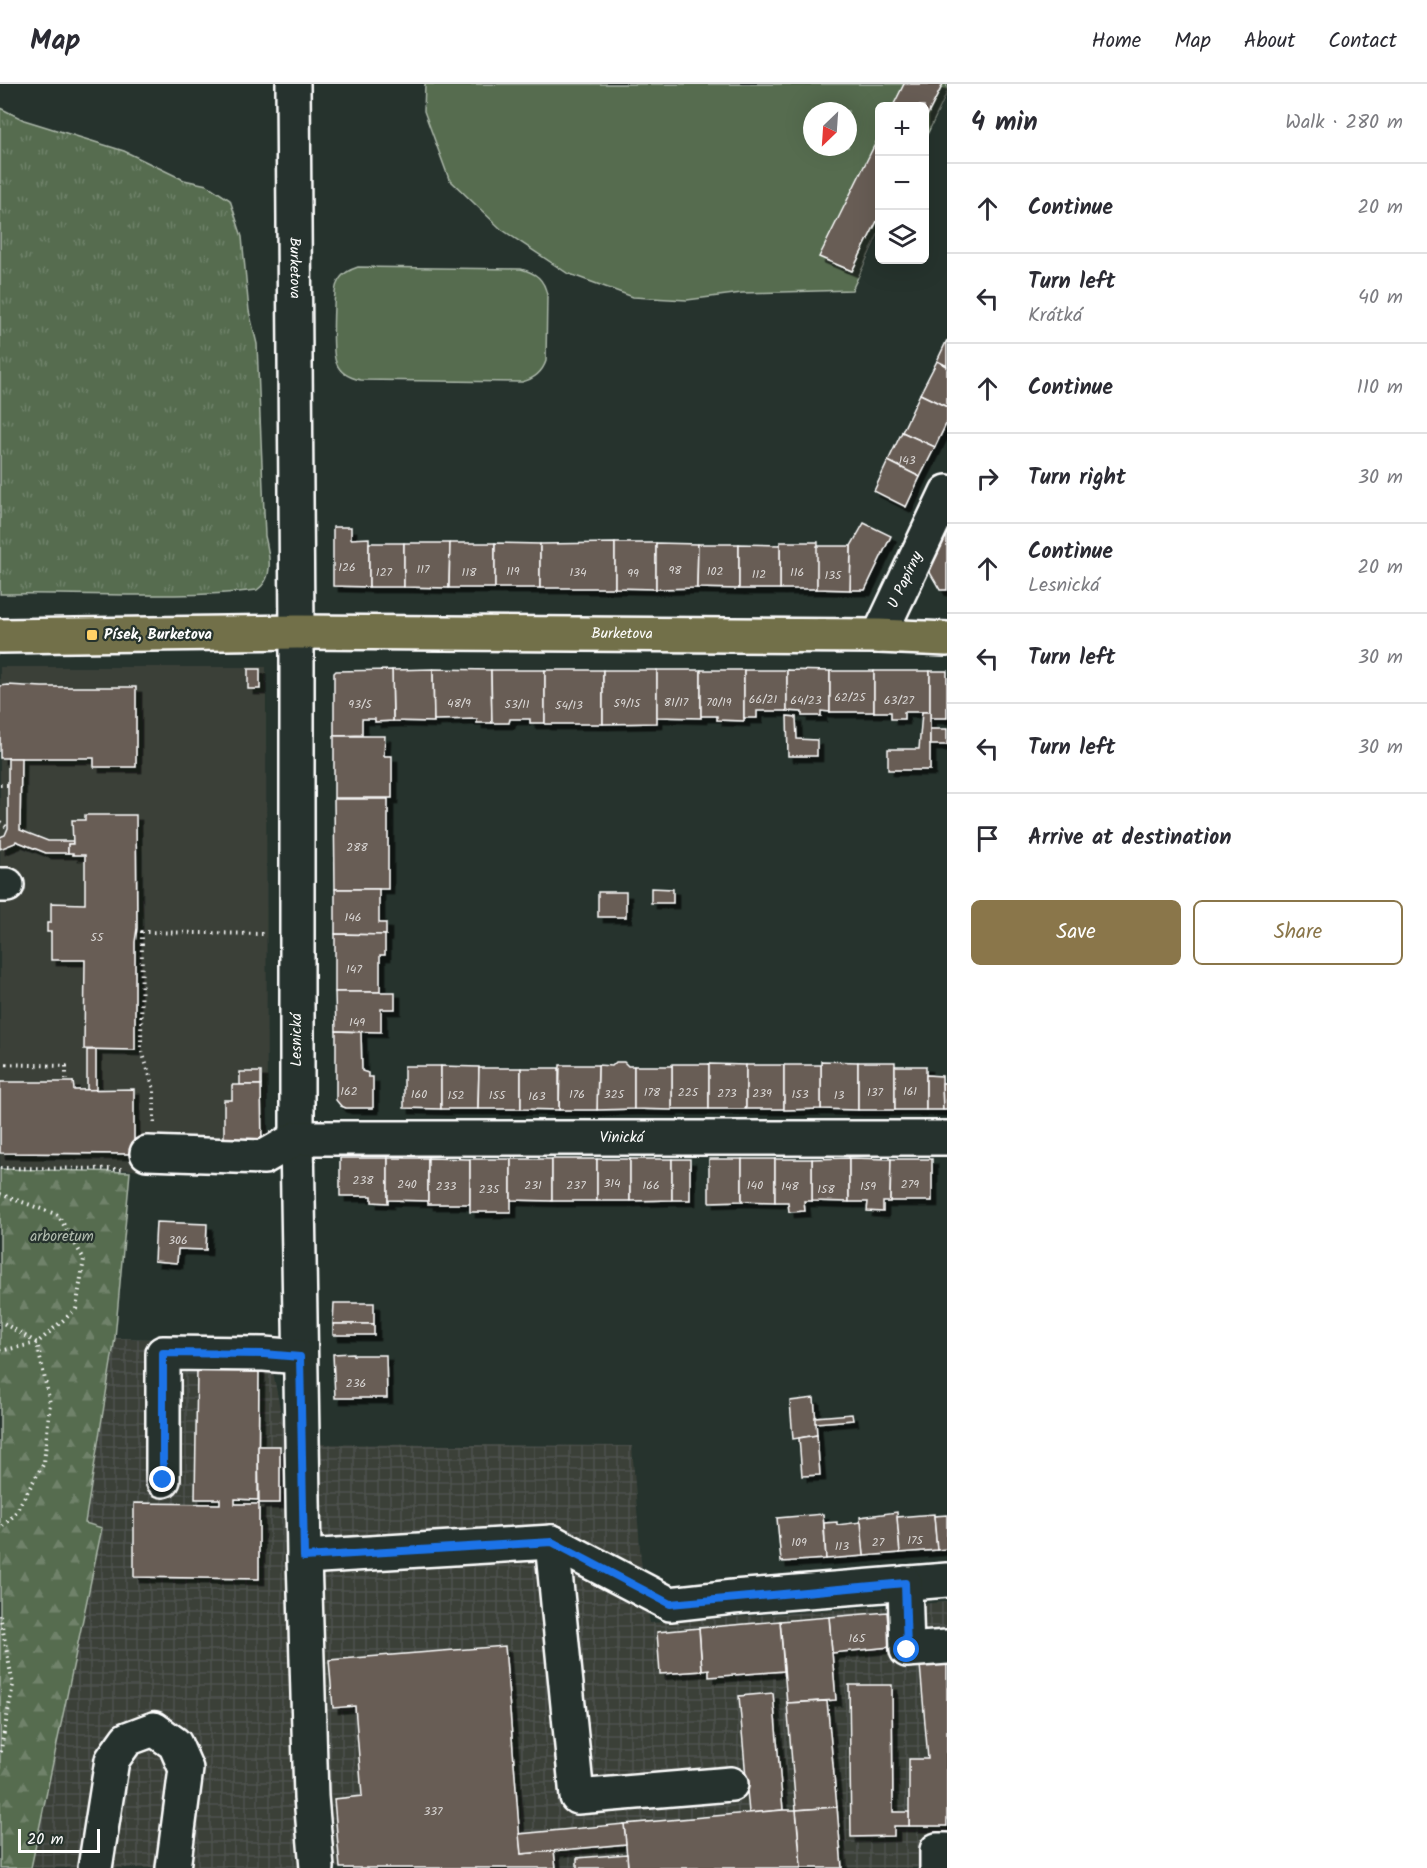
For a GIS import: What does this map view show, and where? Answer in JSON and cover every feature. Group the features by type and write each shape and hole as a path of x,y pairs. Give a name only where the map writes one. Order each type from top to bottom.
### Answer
{"main road":[{"name":"Burketova","path":"0,636 297,632 879,636 947,639"}],"street":[{"name":"Burketova","path":"293,84 297,632"},
{"name":"U Papírny","path":"879,636 947,492"},
{"name":"Lesnická","path":"297,632 297,1138 300,1357 310,1797 317,1868"},
{"name":"Vinická","path":"297,1138 947,1138"},
{"path":"151,1153 264,1157 297,1138"},
{"path":"163,1480 163,1353 264,1354 300,1357"},
{"path":"552,1542 577,1797 732,1784"},
{"path":"304,1557 552,1542 670,1604 947,1580"},
{"path":"905,1583 907,1650 947,1647"},
{"path":"95,1868 112,1760 127,1739 154,1729 175,1744 186,1769 173,1868"}],"path":[{"path":"0,785 8,785"},
{"path":"0,822 8,828"},
{"path":"151,1153 154,1089 141,1048 142,932 263,934"},
{"path":"0,1064 66,1066 66,1082"},
{"path":"0,1194 58,1215 84,1259 76,1309 37,1343 0,1351"},
{"path":"0,1321 37,1343 50,1403 44,1463 14,1515 0,1529"},
{"path":"0,1615 13,1685 0,1754"}],"shaded area":[{"path":"0,667 266,667 267,1173 0,1167"},
{"path":"115,1338 267,1341 287,1444 632,1446 642,1573 650,1623 947,1602 947,1868 31,1868 102,1529 85,1524"}],"green space":[{"path":"425,84 947,84 947,92 929,130 929,102 875,102 875,241 852,290 742,293 687,300 633,297 567,273 501,229 449,179 424,111"},
{"path":"0,108 24,120 124,151 184,180 207,185 230,200 242,237 249,311 257,344 265,536 269,565 266,579 257,590 193,595 0,594"},
{"path":"358,267 521,269 531,272 541,281 547,295 546,361 542,369 537,375 522,382 361,380 349,377 340,370 335,357 335,298 337,284 341,278 348,271"},
{"name":"arboretum","path":"0,1169 130,1172 115,1338 85,1523 102,1528 31,1868 0,1868"}],"building":[{"path":"904,84 943,84 929,112 929,102 895,102"},
{"path":"875,144 875,225 852,271 819,257"},
{"path":"947,340 947,366 937,361"},
{"path":"937,361 947,366 947,407 920,394"},
{"path":"920,394 947,407 947,422 935,447 902,432"},
{"path":"902,432 935,447 920,477 888,461"},
{"path":"888,461 920,477 906,507 874,491"},
{"path":"864,523 891,536 865,590 850,590 851,546"},
{"path":"333,527 351,527 351,539 369,538 369,587 333,586"},
{"path":"947,534 947,590 940,590 929,571"},
{"path":"780,542 818,542 817,589 780,589"},
{"path":"369,543 404,543 404,587 369,587"},
{"path":"404,543 450,543 449,588 404,587"},
{"path":"450,543 495,543 495,588 449,588"},
{"path":"495,543 540,544 540,588 495,588"},
{"path":"615,543 615,588 540,588 540,544"},
{"path":"615,543 656,543 656,589 615,588"},
{"path":"656,543 698,544 697,588 656,589"},
{"path":"698,544 739,544 739,589 697,588"},
{"path":"739,544 780,545 780,589 739,589"},
{"path":"817,546 851,546 850,590 817,589"},
{"path":"248,669 260,669 260,689 248,689"},
{"path":"433,669 434,722 393,721 392,670"},
{"path":"433,669 491,670 492,723 477,723 477,719 434,720"},
{"path":"392,670 393,721 375,722 375,719 362,719 362,735 334,736 334,673 336,671"},
{"path":"491,670 545,670 545,723 530,723 530,719 510,719 509,723 492,723"},
{"path":"545,670 603,670 603,724 545,724"},
{"path":"603,670 657,670 657,723 603,724"},
{"path":"657,670 701,670 701,718 657,717"},
{"path":"701,670 744,670 744,721 717,720 717,716 701,716"},
{"path":"744,670 787,670 787,711 757,711 757,718 744,718"},
{"path":"787,670 830,671 830,712 821,711 821,716 802,716 802,712 787,711"},
{"path":"830,671 874,671 874,712 830,712"},
{"path":"874,671 930,671 930,712 904,712 904,719 891,719 891,712 874,712"},
{"path":"930,671 947,671 947,718 930,718"},
{"path":"0,686 136,687 136,767 94,767 94,758 0,758"},
{"path":"922,712 930,712 930,770 888,770 888,749 919,749"},
{"path":"787,716 796,717 797,739 817,740 817,756 788,756"},
{"path":"930,729 947,729 947,745 930,745"},
{"path":"334,736 385,736 384,756 392,756 392,798 334,798"},
{"path":"8,758 21,758 20,830 48,841 73,841 73,844 68,844 68,853 46,853 16,841 0,849 0,837 5,835 8,828"},
{"path":"334,799 388,799 388,889 335,889"},
{"path":"85,815 136,815 135,1050 84,1049 85,960 51,960 51,932 47,932 47,923 51,923 51,903 85,904 85,855 68,853 68,844 73,844 72,820 85,820"},
{"path":"651,888 673,889 673,903 651,903"},
{"path":"335,889 379,889 379,923 386,923 386,935 335,934"},
{"path":"598,892 626,892 626,917 598,917"},
{"path":"335,934 385,935 385,955 380,955 380,992 335,992"},
{"path":"335,992 395,992 395,1009 381,1009 381,1032 336,1031"},
{"path":"336,1031 361,1032 362,1071 368,1073 368,1077 373,1077 373,1108 346,1108 336,1100"},
{"path":"87,1050 96,1050 96,1090 87,1090"},
{"path":"821,1061 858,1062 858,1110 821,1109"},
{"path":"616,1062 634,1066 634,1109 597,1110 598,1065 612,1066"},
{"path":"858,1062 895,1062 895,1110 858,1110"},
{"path":"672,1064 709,1064 709,1109 672,1109"},
{"path":"709,1064 746,1065 746,1109 709,1109"},
{"path":"560,1065 598,1065 597,1110 559,1110"},
{"path":"746,1065 784,1065 784,1109 746,1109"},
{"path":"784,1065 821,1065 821,1109 784,1110"},
{"path":"404,1066 441,1066 441,1109 404,1108"},
{"path":"441,1066 479,1067 478,1109 441,1109"},
{"path":"634,1066 672,1066 672,1110 634,1109"},
{"path":"895,1066 926,1066 926,1110 895,1110"},
{"path":"479,1068 521,1068 521,1109 478,1109"},
{"path":"521,1068 559,1068 559,1110 521,1109"},
{"path":"240,1072 261,1072 261,1085 240,1085"},
{"path":"926,1075 942,1076 943,1110 926,1110"},
{"path":"73,1081 74,1090 134,1089 134,1154 0,1153 0,1082"},
{"path":"942,1083 947,1083 947,1110 943,1110"},
{"path":"232,1085 261,1085 262,1148 224,1148 224,1100 232,1100"},
{"path":"340,1158 388,1158 388,1203 372,1202 372,1196 340,1196"},
{"path":"388,1158 428,1158 428,1201 388,1200"},
{"path":"428,1158 470,1159 470,1204 428,1204"},
{"path":"849,1158 849,1202 812,1201 812,1159"},
{"path":"849,1158 891,1159 890,1202 883,1202 883,1212 867,1211 868,1202 849,1202"},
{"path":"470,1159 511,1159 511,1212 470,1212"},
{"path":"511,1159 552,1159 552,1201 511,1200"},
{"path":"552,1159 597,1159 597,1201 552,1201"},
{"path":"597,1159 630,1159 630,1201 597,1201"},
{"path":"630,1159 672,1159 672,1200 630,1201"},
{"path":"672,1159 690,1159 690,1200 672,1200"},
{"path":"709,1159 742,1159 742,1201 709,1202"},
{"path":"742,1159 775,1159 775,1202 742,1201"},
{"path":"775,1159 812,1159 812,1201 804,1201 805,1211 789,1212 788,1202 775,1202"},
{"path":"891,1159 932,1159 932,1201 890,1201"},
{"path":"156,1222 207,1224 206,1250 178,1249 177,1263 154,1261"},
{"path":"334,1303 374,1303 374,1324 333,1324"},
{"path":"333,1324 374,1324 374,1335 333,1335"},
{"path":"353,1353 353,1355 386,1355 387,1398 335,1398 333,1354"},
{"path":"197,1368 259,1368 258,1500 235,1499 235,1504 259,1504 259,1579 134,1577 134,1503 220,1504 220,1499 195,1499"},
{"path":"814,1398 817,1435 793,1439 790,1401"},
{"path":"852,1414 853,1420 815,1423 815,1417"},
{"path":"817,1435 820,1475 802,1476 799,1438"},
{"path":"258,1446 280,1446 280,1503 259,1503"},
{"path":"897,1512 900,1553 864,1556 860,1517"},
{"path":"823,1514 826,1559 781,1562 777,1518"},
{"path":"934,1514 937,1550 900,1553 897,1517"},
{"path":"947,1515 947,1549 937,1550 934,1516"},
{"path":"837,1522 837,1525 861,1522 864,1556 826,1559 824,1523"},
{"path":"887,1612 890,1647 832,1653 829,1617"},
{"path":"829,1617 836,1700 787,1703 780,1621"},
{"path":"780,1621 784,1671 709,1677 709,1669 702,1670 699,1628"},
{"path":"699,1628 702,1671 660,1674 657,1632"},
{"path":"505,1646 521,1854 554,1851 556,1868 340,1868 334,1799 362,1796 355,1706 333,1708 329,1660"},
{"path":"947,1662 947,1826 909,1826 909,1759 928,1759 920,1665"},
{"path":"849,1685 892,1685 893,1812 909,1812 909,1826 894,1826 894,1836 851,1837"},
{"path":"773,1693 783,1810 749,1813 739,1696"},
{"path":"827,1701 837,1807 796,1810 787,1703"},
{"path":"837,1807 842,1868 801,1868 796,1810"},
{"path":"796,1810 801,1868 628,1868 624,1824"},
{"path":"624,1824 626,1844 521,1854 519,1834"},
{"path":"627,1854 628,1868 577,1868 577,1858"}],"place":[{"name":"Písek, Burketova","path":"92,635"}],"route":[{"path":"163,1480 163,1353 264,1354 300,1357 304,1557 552,1542 670,1604 905,1583 907,1650"}]}
